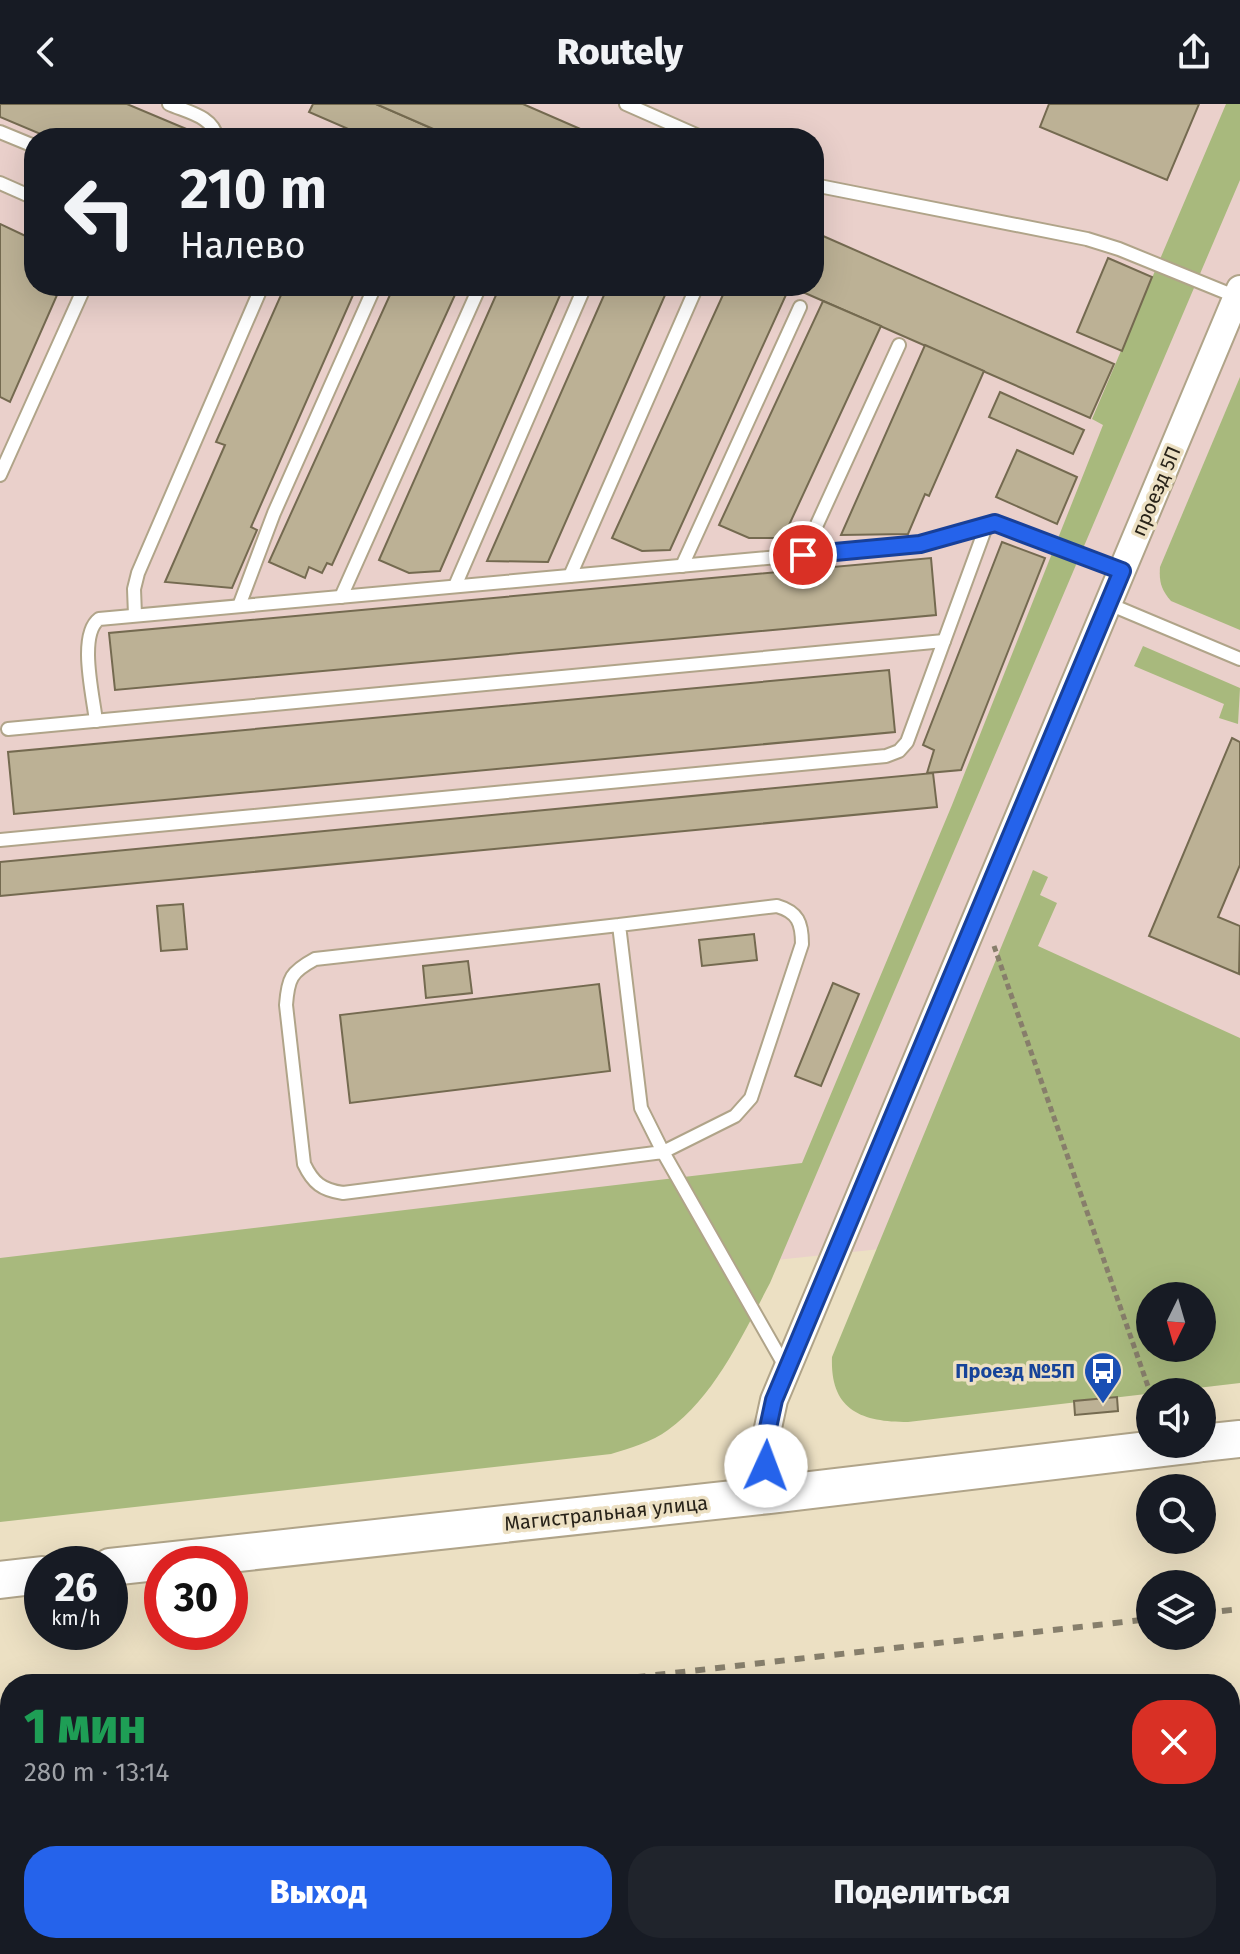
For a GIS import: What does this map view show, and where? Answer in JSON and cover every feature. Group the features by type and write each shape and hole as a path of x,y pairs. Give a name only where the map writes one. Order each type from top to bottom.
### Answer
{"main road":[{"name":"Магистральная улица","path":"1216,1442 1240,1439"},
{"name":"Магистральная улица","path":"128,1565 1136,1452"},
{"path":"0,1580 24,1577"}],"street":[{"name":"проезд 5П","path":"769,1495 766,1437 774,1400 786,1368 1238,293"}],"lane":[{"path":"169,104 208,120 214,128"},
{"path":"626,104 680,128"},
{"path":"0,132 24,142"},
{"path":"0,183 24,194"},
{"path":"824,187 1087,239 1238,293"},
{"path":"0,475 81,296"},
{"path":"135,615 134,589 138,573 258,296"},
{"path":"239,606 274,513 371,296"},
{"path":"341,597 476,296"},
{"path":"455,586 581,296"},
{"path":"570,576 693,296"},
{"path":"682,566 800,307"},
{"path":"803,555 899,345"},
{"path":"96,721 87,639 91,625 99,619 920,544 987,524 1003,524 1122,571"},
{"path":"0,840 886,756 899,751 907,742 987,524"},
{"path":"1109,604 1240,659"},
{"path":"8,729 944,641"},
{"path":"777,906 797,916 802,929 802,944 751,1098 735,1116 663,1152 343,1193 325,1191 311,1178 304,1164 286,1005 287,984 296,970 315,959 619,925 777,906"},
{"path":"619,925 641,1108 786,1368"}],"path":[{"path":"981,908 1145,1378"}],"shaded area":[{"path":"0,104 1240,104 1240,1211 0,1342"}],"green space":[{"path":"1226,104 1240,104 1240,180 770,1283 739,1343 700,1399 662,1434 611,1454 0,1522 0,1258 802,1163 952,805 1103,425 1092,419"},
{"path":"1240,377 1240,630 1171,601 1161,585 1160,567"},
{"path":"1143,646 1240,688 1238,724 1219,718 1224,704 1134,666"},
{"path":"1033,870 1048,877 1040,895 1057,903 1038,946 1240,1038 1240,1383 1216,1386 1216,1378 1136,1378 1136,1395 908,1422 876,1419 852,1409 836,1390 832,1357"}],"building":[{"path":"0,104 127,104 184,128 26,128 0,117"},
{"path":"313,104 376,104 431,128 346,128 309,112"},
{"path":"376,104 523,104 578,128 431,128"},
{"path":"1049,104 1199,104 1167,180 1040,127"},
{"path":"0,224 24,235 24,296 57,296 10,402 0,397"},
{"path":"824,236 1114,364 1090,418 812,296 824,296"},
{"path":"1108,258 1152,277 1122,351 1077,332"},
{"path":"281,296 353,296 251,527 257,530 232,588 165,582 225,445 216,442"},
{"path":"389,296 454,296 332,565 327,563 322,573 309,567 305,578 269,562"},
{"path":"496,296 560,296 440,571 409,573 379,560"},
{"path":"604,296 665,296 548,562 487,561"},
{"path":"722,296 785,296 670,550 642,551 612,538"},
{"path":"823,301 881,326 783,538 749,538 719,525"},
{"path":"925,345 984,371 929,496 925,494 908,534 841,535"},
{"path":"1000,392 1084,430 1073,454 989,417"},
{"path":"1017,450 1077,477 1057,524 996,497"},
{"path":"1002,542 1045,558 961,770 927,773 934,750 923,745"},
{"path":"931,558 936,615 115,690 109,633"},
{"path":"889,670 895,732 14,814 8,752"},
{"path":"1232,738 1240,742 1240,865 1218,917 1240,926 1239,974 1149,936"},
{"path":"933,773 937,807 0,896 0,862"},
{"path":"183,904 187,949 161,951 157,906"},
{"path":"754,934 757,960 702,966 699,940"},
{"path":"468,961 472,993 426,998 423,966"},
{"path":"833,983 859,994 821,1086 795,1076"},
{"path":"599,984 610,1071 350,1103 340,1015"},
{"path":"1117,1397 1118,1411 1075,1415 1074,1401"}],"railway":[{"path":"1216,1612 1240,1609"},
{"path":"664,1674 1136,1621"}],"place":[{"name":"Проезд №5П","path":"1103,1405"}],"route":[{"path":"766,1466 768,1419 786,1368 1122,571 995,523 920,544 803,555"}]}
